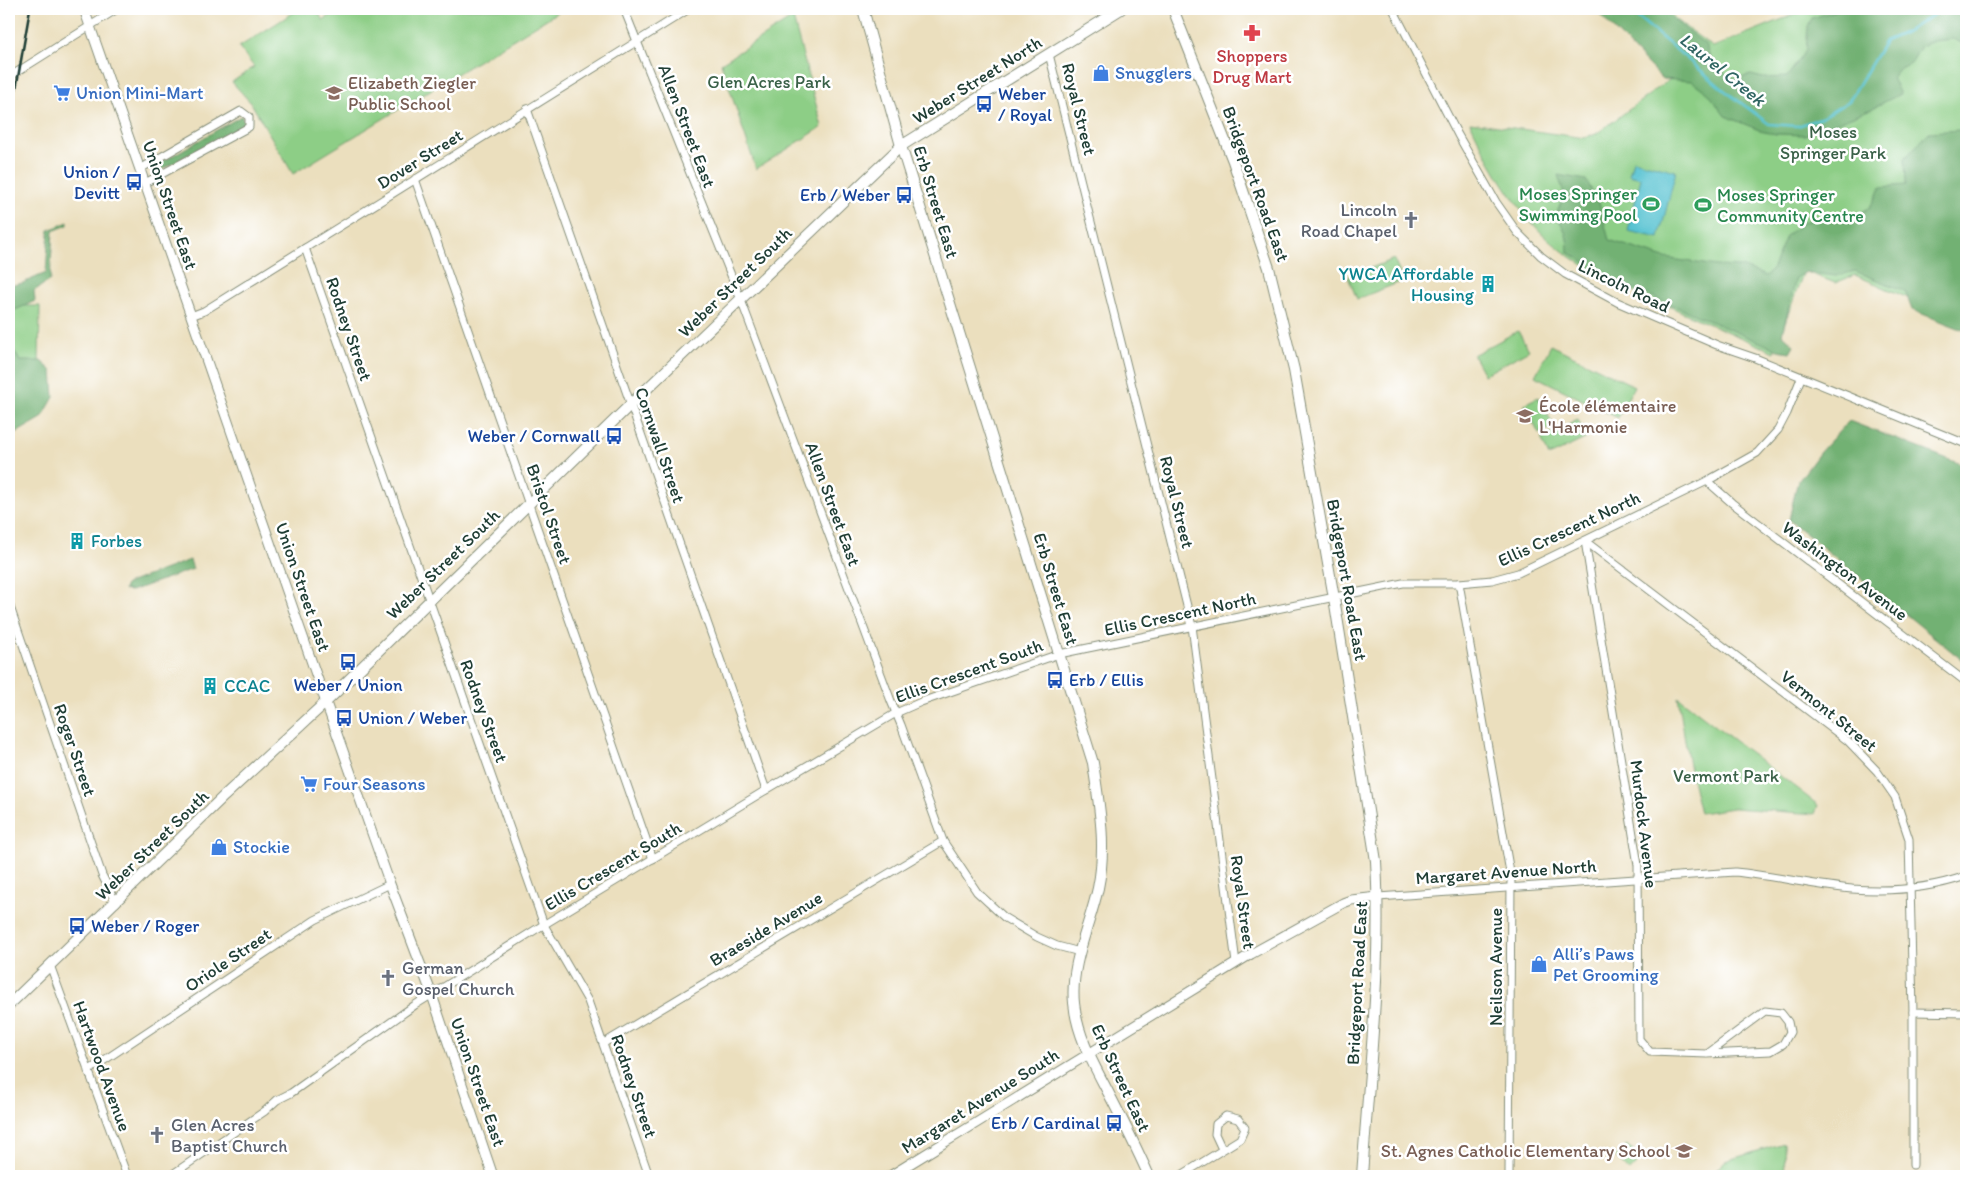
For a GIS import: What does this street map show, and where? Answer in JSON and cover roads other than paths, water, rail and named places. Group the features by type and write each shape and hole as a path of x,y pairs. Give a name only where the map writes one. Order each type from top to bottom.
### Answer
{"main road":[{"name":"Erb Street East","path":"863,9 901,146 1093,763 1103,836 1102,862 1098,887 1080,952 1074,985 1074,1002 1077,1023 1088,1054 1149,1176"},
{"name":"Weber Street North","path":"901,146 1121,9"},
{"name":"Bridgeport Road East","path":"1173,9 1233,160 1269,268 1294,370 1334,598 1376,861 1378,897 1378,939 1362,1176"},
{"name":"Weber Street South","path":"9,1005 224,796 326,702 630,405 901,146"}],"street":[{"name":"Union Street East","path":"84,9 390,884 432,995 493,1176"},
{"path":"9,77 117,9"},
{"name":"Allen Street East","path":"624,9 740,300 943,841 977,892 1005,918 1037,937 1062,948 1080,952"},
{"name":"Dover Street","path":"191,316 204,311 690,9"},
{"name":"Lincoln Road","path":"1393,9 1458,136 1496,202 1517,232 1541,256 1565,274 1617,302 1717,345 1755,358 1966,444"},
{"name":"Royal Street","path":"1050,54 1192,626 1236,964"},
{"name":"Cornwall Street","path":"527,109 766,790"},
{"path":"140,169 241,111 249,117 250,127 145,183"},
{"name":"Bristol Street","path":"415,179 530,503 653,859"},
{"name":"Rodney Street","path":"305,248 544,925 588,1001 649,1176"},
{"name":"Ellis Crescent North","path":"1059,654 1403,583 1459,583 1492,580 1518,573 1707,481 1757,453 1778,430 1801,378"},
{"name":"Washington Avenue","path":"1707,481 1732,503 1966,682"},
{"name":"Murdock Avenue","path":"1585,541 1638,865 1639,1039 1650,1052 1707,1054 1771,1051 1783,1044 1790,1032 1788,1022 1781,1013 1765,1011 1707,1054"},
{"name":"Vermont Street","path":"1585,541 1848,741 1877,770 1895,797 1909,839 1913,1012 1913,1165"},
{"name":"Neilson Avenue","path":"1459,583 1511,887 1509,1176"},
{"name":"Roger Street","path":"9,604 102,875 116,903"},
{"name":"Ellis Crescent South","path":"170,1176 277,1100 291,1093 432,995 766,790 896,713 921,702 1059,654"},
{"name":"Braeside Avenue","path":"604,1043 943,841"},
{"name":"Margaret Avenue North","path":"1088,1054 1236,964 1351,900 1735,872 1852,889 1888,890 1936,884 1966,876"},
{"name":"Oriole Street","path":"88,1071 315,920 390,884"},
{"name":"Hartwood Avenue","path":"50,965 126,1176"},
{"path":"1913,1012 1966,1013"},
{"name":"Margaret Avenue South","path":"890,1176 1088,1054"},
{"path":"1180,1176 1240,1139 1245,1128 1238,1119 1226,1116 1216,1124 1215,1134 1222,1149"}],"water":[{"name":"Moses Springer Swimming Pool","path":"1633,160 1676,171 1659,238 1628,231 1641,178 1629,175"}],"waterway":[{"name":"Laurel Creek","path":"1628,9 1724,90 1769,124 1798,126 1823,117 1849,101 1885,41 1906,32 1943,9"}],"railway":[{"path":"9,129 30,9"}],"place":[{"name":"Shoppers Drug Mart","path":"1252,33"},
{"name":"Snugglers","path":"1101,73"},
{"name":"Union Mini-Mart","path":"62,93"},
{"name":"Elizabeth Ziegler Public School","path":"334,93"},
{"name":"Weber / Royal","path":"984,104"},
{"name":"Union / Devitt","path":"134,182"},
{"name":"Erb / Weber","path":"904,195"},
{"name":"Moses Springer Swimming Pool","path":"1651,204"},
{"name":"Moses Springer Community Centre","path":"1703,205"},
{"name":"Lincoln Road Chapel","path":"1411,220"},
{"name":"YWCA Affordable Housing","path":"1488,284"},
{"name":"École élémentaire L'Harmonie","path":"1525,416"},
{"name":"Weber / Cornwall","path":"614,436"},
{"name":"Forbes","path":"77,541"},
{"name":"Weber / Union","path":"348,662"},
{"name":"Erb / Ellis","path":"1055,680"},
{"name":"CCAC","path":"210,686"},
{"name":"Union / Weber","path":"344,718"},
{"name":"Four Seasons","path":"309,784"},
{"name":"Stockie","path":"219,847"},
{"name":"Weber / Roger","path":"77,926"},
{"name":"Alli’s Paws Pet Grooming","path":"1539,964"},
{"name":"German Gospel Church","path":"388,978"},
{"name":"Erb / Cardinal","path":"1114,1123"},
{"name":"Glen Acres Baptist Church","path":"157,1135"},
{"name":"St. Agnes Catholic Elementary School","path":"1684,1151"}],"park label":[{"name":"Glen Acres Park","path":"769,82"},
{"name":"Moses Springer Park","path":"1833,142"},
{"name":"Vermont Park","path":"1726,776"}]}
